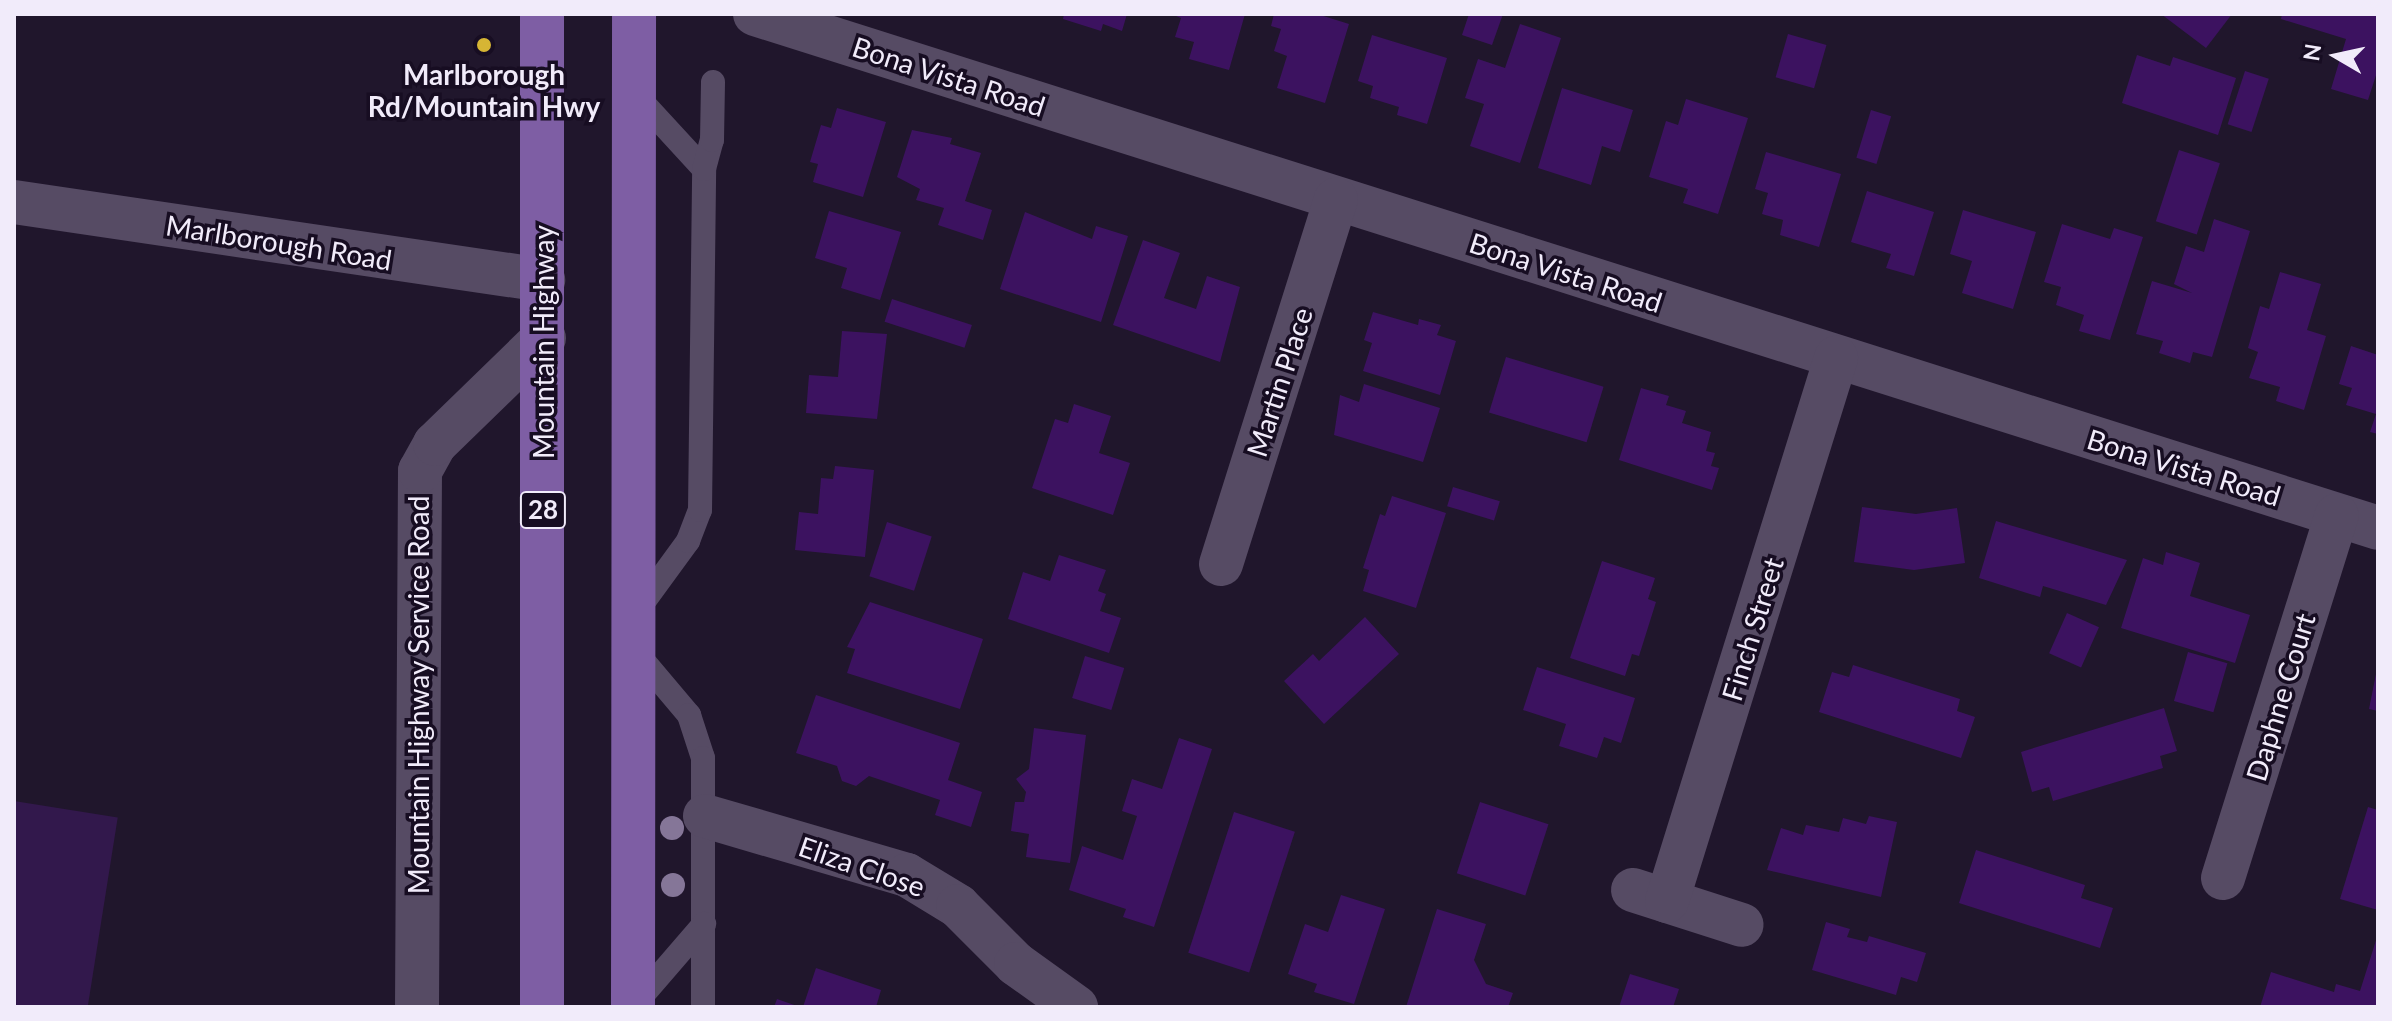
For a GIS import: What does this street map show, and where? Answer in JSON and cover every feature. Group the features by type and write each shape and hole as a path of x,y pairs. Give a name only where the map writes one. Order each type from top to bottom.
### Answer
{"main road":[{"name":"Mountain Highway","path":"542,14 542,1007"},
{"path":"633,1006 634,14"}],"street":[{"name":"Bona Vista Road","path":"755,14 2378,528"},
{"name":"Martin Place","path":"1221,564 1336,200"},
{"name":"Marlborough Road","path":"14,202 543,280"},
{"name":"Mountain Highway Service Road","path":"417,1007 420,471 435,444 544,338"},
{"name":"Finch Street","path":"1742,925 1650,895 1836,358"},
{"name":"Daphne Court","path":"2223,878 2337,515"},
{"name":"Eliza Close","path":"705,816 907,875 958,906 1016,964 1076,1007"}],"lane":[{"path":"703,1007 705,816 699,735 689,715 633,633 688,541 700,510 704,169 712,140 713,82"},
{"path":"634,93 704,169"},
{"path":"633,1006 704,924"}],"shaded area":[{"path":"14,801 118,817 88,1007 14,1007"}],"building":[{"path":"1064,14 1127,14 1122,31 1103,24 1101,31 1063,19"},
{"path":"1171,14 1245,14 1229,70 1189,59 1194,42 1175,37 1181,18"},
{"path":"1274,14 1317,14 1349,24 1325,103 1277,88 1287,56 1274,51 1281,29 1271,26"},
{"path":"1469,14 1503,14 1492,45 1462,35"},
{"path":"2161,14 2232,14 2206,48"},
{"path":"2282,14 2378,14 2378,69 2368,100 2331,89 2346,39 2281,19"},
{"path":"1520,24 1561,38 1520,163 1470,146 1484,104 1465,98 1478,59 1505,68"},
{"path":"1788,34 1826,45 1814,88 1776,77"},
{"path":"1372,35 1447,58 1427,124 1397,115 1399,107 1370,98 1373,86 1358,81"},
{"path":"2137,55 2170,66 2173,57 2236,78 2218,135 2122,103"},
{"path":"2245,71 2269,79 2251,132 2228,124"},
{"path":"1562,88 1633,110 1620,152 1602,146 1591,185 1538,168"},
{"path":"1686,99 1748,118 1718,214 1683,203 1688,189 1649,177 1666,121 1678,125"},
{"path":"837,108 886,122 863,197 813,182 818,164 810,162 821,125 831,128"},
{"path":"1871,110 1891,116 1876,164 1856,158"},
{"path":"912,130 952,138 950,144 981,153 965,201 992,210 983,240 938,225 944,208 916,200 920,189 897,177"},
{"path":"2179,150 2220,163 2197,235 2156,221"},
{"path":"1766,152 1841,174 1819,247 1780,235 1783,220 1762,214 1768,193 1755,189"},
{"path":"1867,191 1934,212 1914,276 1886,268 1891,254 1851,242"},
{"path":"1963,210 2036,232 2013,309 1962,293 1972,261 1950,254"},
{"path":"829,211 901,232 880,300 841,288 847,268 815,258"},
{"path":"1025,212 1092,239 1096,226 1128,236 1101,322 1000,289"},
{"path":"2214,219 2250,231 2212,357 2193,352 2190,363 2159,353 2163,341 2136,334 2152,281 2192,293 2174,284 2186,246 2204,252"},
{"path":"2062,224 2110,239 2114,228 2143,237 2110,340 2079,331 2084,315 2056,305 2061,287 2044,282"},
{"path":"1143,240 1180,253 1164,298 1196,309 1207,276 1240,287 1220,362 1113,325"},
{"path":"2280,272 2321,284 2307,330 2326,336 2304,410 2276,401 2280,387 2249,378 2258,352 2248,348 2260,306 2269,309"},
{"path":"892,299 972,325 964,348 885,322"},
{"path":"1373,312 1418,325 1419,319 1441,325 1437,335 1456,341 1440,395 1363,371 1372,343 1364,340"},
{"path":"842,331 887,334 877,419 806,413 809,375 838,377"},
{"path":"2351,346 2378,355 2378,434 2370,432 2376,414 2346,405 2352,388 2339,384"},
{"path":"1506,357 1604,387 1587,442 1489,412"},
{"path":"1364,384 1440,408 1423,462 1334,435 1340,395 1359,402"},
{"path":"1641,388 1669,396 1666,405 1686,411 1682,423 1711,432 1706,451 1715,453 1711,466 1719,468 1712,490 1619,460"},
{"path":"1074,404 1111,416 1099,453 1130,463 1113,515 1032,488 1055,419 1068,423"},
{"path":"835,466 874,470 865,557 795,550 799,512 818,514 821,478 833,479"},
{"path":"1453,487 1500,501 1494,520 1447,506"},
{"path":"1392,496 1446,513 1416,608 1363,591 1369,570 1363,568 1380,514 1385,516"},
{"path":"1862,507 1916,514 1957,508 1965,563 1914,570 1854,562"},
{"path":"1996,521 2127,560 2106,605 2043,586 2040,597 1979,578"},
{"path":"887,522 932,537 914,591 869,576"},
{"path":"2166,552 2200,563 2190,596 2250,615 2235,663 2121,628 2143,558 2163,565"},
{"path":"1059,555 1106,570 1098,591 1106,594 1100,611 1121,618 1109,653 1008,619 1023,572 1050,581"},
{"path":"1602,561 1655,578 1648,599 1656,602 1639,656 1632,654 1625,676 1570,658"},
{"path":"870,602 983,639 960,709 847,673 855,649 847,647"},
{"path":"2067,613 2099,627 2081,667 2049,653"},
{"path":"1365,617 1399,654 1324,724 1284,681 1313,654 1319,661"},
{"path":"2188,652 2227,663 2213,712 2174,701"},
{"path":"1085,656 1124,668 1111,710 1072,698"},
{"path":"1853,665 1960,699 1957,711 1975,717 1961,758 1819,712 1832,672 1849,677"},
{"path":"1537,667 1635,698 1621,743 1604,737 1597,758 1559,746 1566,724 1523,710"},
{"path":"2378,669 2378,711 2369,709"},
{"path":"816,695 960,743 948,780 982,792 971,827 935,815 940,800 869,776 856,786 842,781 837,766 796,753"},
{"path":"2164,708 2177,751 2160,756 2163,768 2053,801 2049,787 2032,792 2021,752"},
{"path":"1034,728 1086,735 1070,863 1026,857 1029,834 1011,831 1015,802 1024,802 1026,792 1016,779 1029,769"},
{"path":"1179,738 1212,749 1154,927 1123,917 1126,909 1069,890 1082,846 1123,860 1137,816 1122,811 1132,779 1162,789"},
{"path":"1480,802 1548,824 1525,896 1457,873"},
{"path":"2368,807 2378,810 2378,910 2340,899"},
{"path":"1234,812 1295,832 1249,973 1188,953"},
{"path":"1869,816 1897,822 1881,897 1767,870 1781,828 1803,835 1806,825 1839,832 1843,818 1866,824"},
{"path":"1976,850 2085,885 2081,898 2113,908 2100,948 1959,903"},
{"path":"1341,895 1385,909 1354,1004 1314,992 1317,984 1288,974 1305,924 1328,932"},
{"path":"1437,909 1486,924 1474,960 1486,984 1513,993 1508,1007 1406,1007"},
{"path":"1826,922 1850,929 1847,937 1867,942 1869,936 1926,953 1917,982 1901,977 1896,995 1812,970"},
{"path":"2378,934 2378,1007 2260,1007 2271,972 2334,992 2336,984 2360,991"},
{"path":"816,968 881,990 876,1007 803,1007"},
{"path":"1630,974 1679,989 1673,1007 1619,1007"},
{"path":"777,999 800,1007 774,1007"}],"place":[{"name":"Marlborough Rd/Mountain Hwy","path":"484,45"}]}
